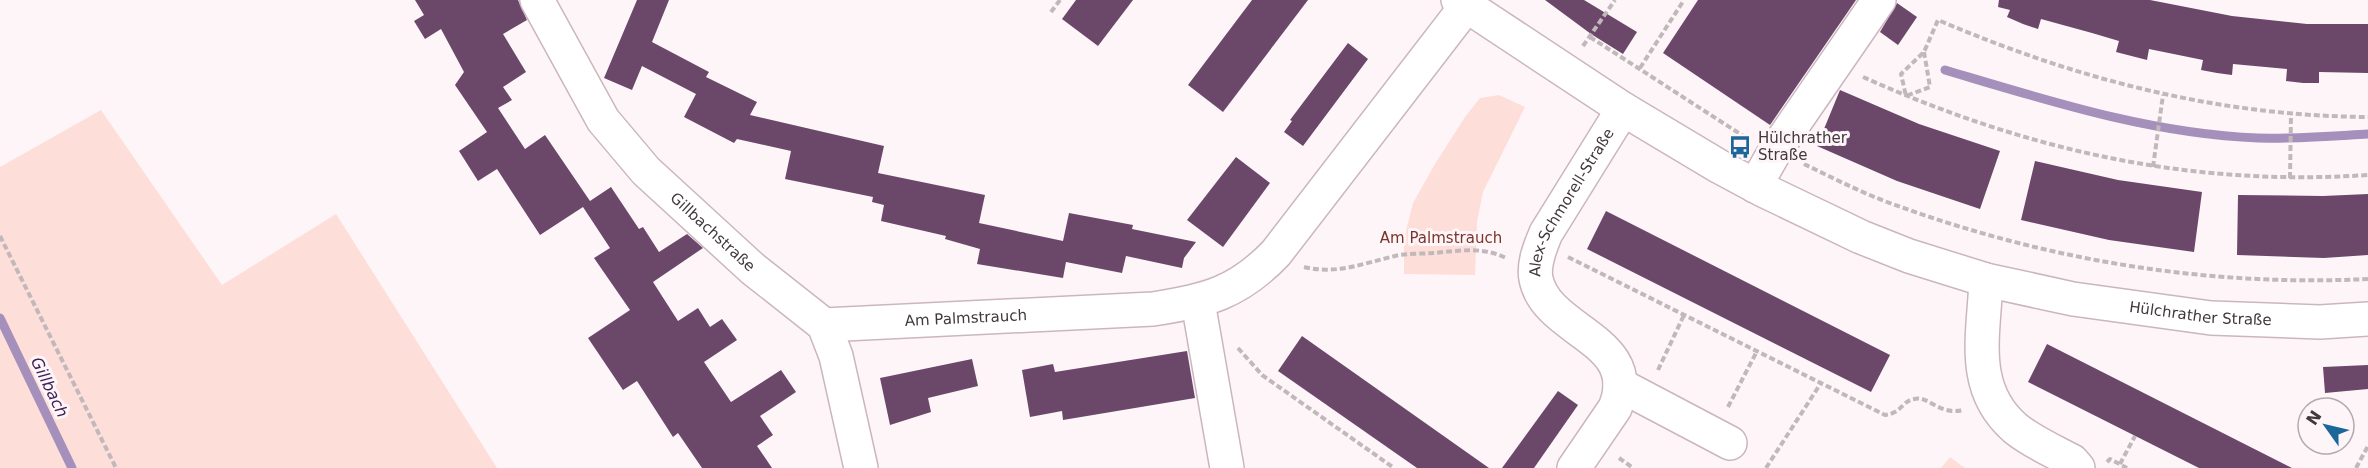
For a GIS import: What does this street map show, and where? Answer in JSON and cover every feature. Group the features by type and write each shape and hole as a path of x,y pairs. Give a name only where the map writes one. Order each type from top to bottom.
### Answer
{"street":[{"name":"Gillbachstraße","path":"537,0 603,120 646,171 753,270 824,325"},
{"path":"1755,186 1775,151 1879,0"},
{"name":"Am Palmstrauch","path":"824,325 1154,309 1198,302 1231,289 1245,281 1276,253 1465,2"},
{"name":"Hülchrather Straße","path":"1465,2 1623,109 1755,186 1861,237 1909,256 1986,280 2073,299 2211,318 2320,322 2368,319"},
{"name":"Alex-Schmorell-Straße","path":"1623,109 1546,233 1537,261 1540,292 1548,303 1609,355 1620,376 1633,392"},
{"path":"1986,280 1982,369 1990,398 2015,428 2072,461 2091,466"},
{"path":"1198,302 1227,468"},
{"path":"824,325 836,356 861,468"},
{"path":"1574,468 1615,408 1633,392 1722,438"}],"path":[{"path":"1051,12 1060,0"},
{"path":"1565,71 1615,0"},
{"path":"1640,68 1684,0"},
{"path":"1906,96 1901,74 1924,52 1938,20 2058,66 2098,79 2163,94 2292,114 2368,117"},
{"path":"1590,36 1748,139 1885,201 1962,227 2043,250 2134,267 2277,281 2368,279"},
{"path":"1906,96 1930,87 1924,52"},
{"path":"1835,65 1906,96 2024,137 2121,162 2206,173 2290,178 2368,175"},
{"path":"2153,167 2163,94"},
{"path":"2290,178 2292,114"},
{"path":"0,236 116,468"},
{"path":"1276,253 1303,266 1331,270 1347,269 1398,255 1471,250 1537,261 1555,250 1885,415 1900,410 1914,399 1922,398 1951,413 1964,410 1990,398"},
{"path":"1633,392 1684,315"},
{"path":"1231,340 1262,375 1394,468"},
{"path":"1722,438 1757,351"},
{"path":"1766,468 1821,382"},
{"path":"2120,464 2135,436"},
{"path":"2356,468 2368,446"},
{"path":"2091,466 2110,459 2127,468"}],"green space":[{"name":"Am Palmstrauch","path":"1499,95 1525,107 1483,192 1477,222 1475,275 1404,274 1404,239 1413,203 1435,164 1480,98"},
{"path":"101,110 222,285 336,214 497,468 0,468 0,167"},
{"path":"1950,457 1965,468 1941,468"}],"building":[{"path":"415,0 518,0 527,20 503,34 526,72 503,87 512,100 498,108 525,149 545,135 590,201 611,187 639,229 643,227 659,252 687,234 703,248 653,282 678,321 698,308 710,327 722,319 737,340 704,362 731,402 781,370 796,392 760,416 773,435 757,446 772,468 702,468 678,433 673,437 637,381 623,390 588,338 630,310 594,258 610,248 583,207 540,235 497,169 478,181 459,151 487,132 455,85 464,72 441,29 425,39 414,21 424,15"},
{"path":"637,0 669,0 652,42 709,72 706,77 757,102 750,115 884,146 878,173 985,195 979,223 1063,241 1069,213 1133,225 1132,229 1196,242 1184,258 1182,268 1126,256 1122,273 1066,262 1063,278 977,264 980,249 945,239 946,236 881,221 884,205 872,202 873,197 785,179 791,151 737,139 734,143 684,117 696,94 642,66 632,90 604,78"},
{"path":"1076,0 1133,0 1098,46 1062,19"},
{"path":"1252,0 1308,0 1223,112 1188,85"},
{"path":"1545,0 1584,0 1637,32 1623,54"},
{"path":"1698,0 1856,0 1770,125 1663,53"},
{"path":"1999,0 2150,0 2232,16 2307,24 2368,24 2368,73 2319,72 2319,83 2303,83 2286,81 2287,69 2233,64 2232,75 2217,73 2201,70 2203,60 2149,49 2147,60 2116,52 2119,41 2092,33 2041,19 2038,29 2023,24 2007,17 2010,10 1998,7"},
{"path":"1897,3 1917,17 1898,45 1880,32"},
{"path":"1348,43 1368,59 1303,146 1284,132 1292,121 1290,120"},
{"path":"1840,90 1919,124 2000,151 1980,209 1897,181 1817,146"},
{"path":"1236,157 1270,183 1223,247 1187,220"},
{"path":"2035,161 2118,180 2202,192 2194,252 2109,240 2021,220"},
{"path":"2368,194 2368,255 2324,258 2237,255 2238,195"},
{"path":"1606,211 1890,355 1871,392 1587,249"},
{"path":"1302,336 1489,468 1417,468 1278,371"},
{"path":"2047,344 2292,468 2199,468 2028,382"},
{"path":"1187,351 1195,398 1063,420 1062,411 1030,417 1022,370 1053,364 1055,372"},
{"path":"972,359 978,386 928,398 931,412 890,425 880,378"},
{"path":"2368,365 2368,389 2325,393 2323,367"},
{"path":"1558,391 1578,405 1534,468 1502,468"}],"waterway":[{"path":"1945,70 2099,114 2178,130 2258,138 2368,134"},
{"name":"Gillbach","path":"0,318 72,468"}],"place":[{"name":"Hülchrather Straße","path":"1740,147"}]}
